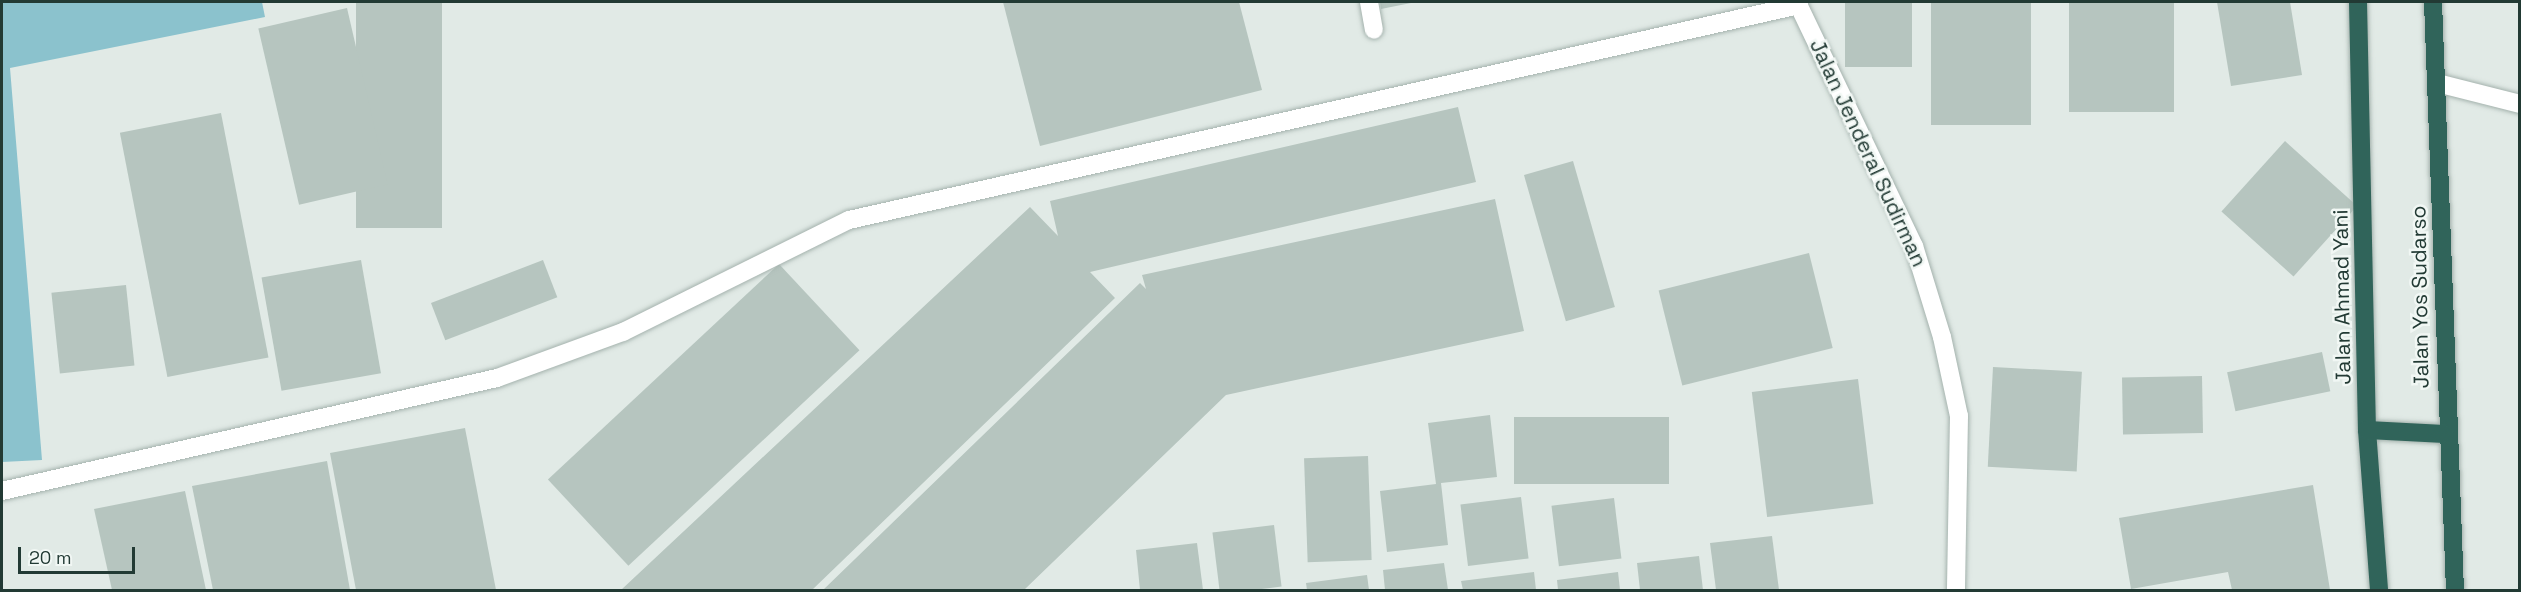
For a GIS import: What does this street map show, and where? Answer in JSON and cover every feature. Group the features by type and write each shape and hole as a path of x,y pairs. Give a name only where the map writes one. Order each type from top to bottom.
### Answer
{"highway":[{"name":"Jalan Ahmad Yani","path":"2358,2 2367,430 2379,591"},
{"name":"Jalan Yos Sudarso","path":"2433,2 2445,434 2455,591"},
{"path":"2367,430 2445,434"}],"main road":[{"path":"1369,2 1374,30"},
{"path":"2,491 497,378 623,332 849,220 1798,3"},
{"name":"Jalan Jenderal Sudirman","path":"1798,3 1914,246 1942,337 1959,416 1956,591"},
{"path":"2437,83 2520,104"}],"water":[{"path":"2,2 262,2 265,17 10,68 42,460 2,462"}],"building":[{"path":"356,2 442,2 442,228 356,228"},
{"path":"1003,2 1239,2 1262,90 1040,146"},
{"path":"1380,2 1411,2 1411,3 1381,9"},
{"path":"1845,2 1912,2 1912,67 1845,67"},
{"path":"1931,2 2031,2 2031,125 1931,125"},
{"path":"2069,2 2174,2 2174,112 2069,112"},
{"path":"2217,2 2290,2 2302,75 2231,86"},
{"path":"347,8 388,184 299,205 258,28"},
{"path":"1458,107 1476,182 1090,272 1115,298 812,590 621,590 1030,207 1058,236 1050,201"},
{"path":"221,113 269,357 167,377 120,133"},
{"path":"2285,141 2357,206 2294,277 2221,212"},
{"path":"1573,161 1615,307 1566,321 1524,175"},
{"path":"1495,199 1524,331 1226,395 1024,590 823,590 1140,283 1146,289 1142,275"},
{"path":"1809,253 1833,348 1682,386 1659,290"},
{"path":"361,260 381,373 282,391 262,278"},
{"path":"543,260 557,297 445,340 431,303"},
{"path":"779,264 859,350 628,566 548,480"},
{"path":"126,285 134,366 60,373 51,293"},
{"path":"2322,352 2330,391 2235,411 2227,372"},
{"path":"1993,367 2082,372 2077,472 1988,467"},
{"path":"2202,376 2203,433 2123,434 2122,377"},
{"path":"1858,379 1873,504 1767,517 1752,392"},
{"path":"1490,415 1497,477 1441,483 1448,545 1387,552 1380,491 1436,484 1428,423"},
{"path":"1514,417 1669,417 1669,484 1514,484"},
{"path":"465,428 496,590 356,590 330,453"},
{"path":"1368,456 1372,560 1308,562 1304,458"},
{"path":"327,461 350,590 213,590 192,486"},
{"path":"2313,485 2330,590 2232,590 2228,572 2131,589 2119,518"},
{"path":"185,491 206,590 112,590 94,509"},
{"path":"1521,497 1529,559 1468,566 1460,504"},
{"path":"1614,498 1621,559 1559,566 1551,506"},
{"path":"1274,525 1282,587 1253,590 1220,590 1212,533"},
{"path":"1772,536 1779,590 1716,590 1710,543"},
{"path":"1197,543 1203,590 1140,590 1136,550"},
{"path":"1699,556 1703,590 1640,590 1637,563"},
{"path":"1444,563 1448,590 1385,590 1383,570"},
{"path":"1534,572 1536,590 1463,590 1461,581"},
{"path":"1618,572 1620,590 1558,590 1557,580"},
{"path":"1367,575 1369,590 1307,590 1306,583"}]}
